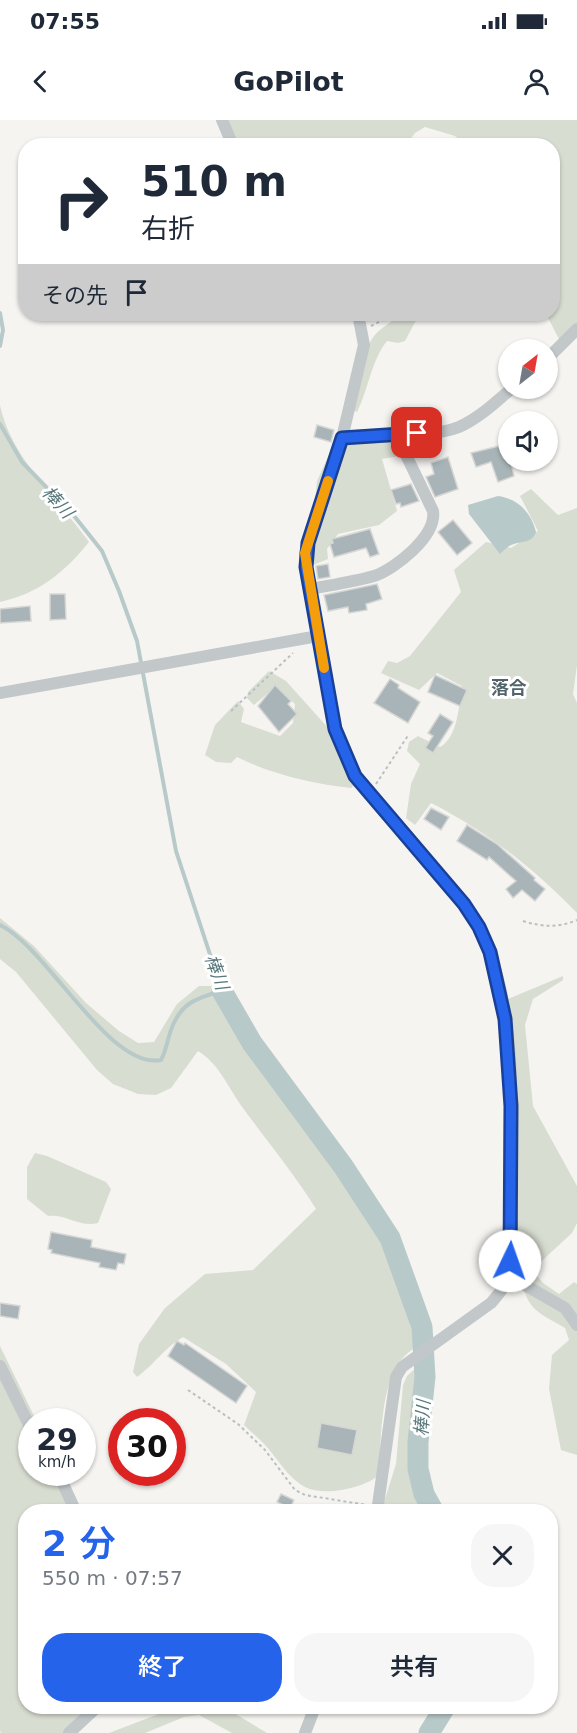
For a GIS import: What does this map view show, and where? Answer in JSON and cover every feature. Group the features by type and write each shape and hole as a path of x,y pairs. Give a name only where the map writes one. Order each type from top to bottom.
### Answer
{"street":[{"path":"222,120 230,138"},
{"path":"360,321 364,345 342,438 308,543 306,567 310,590 312,637 335,729 355,776 464,904 479,927 490,952 505,1019 511,1106 512,1246 509,1276 502,1291 491,1303 402,1367 396,1377 379,1504"},
{"path":"558,348 577,329"},
{"path":"342,438 458,428 478,417 499,399"},
{"path":"310,590 375,575 387,570 430,531 435,519 434,511 396,434"},
{"path":"0,693 312,637"},
{"path":"509,1276 565,1308 577,1325"},
{"path":"0,1366 21,1408"},
{"path":"64,1486 72,1504"},
{"path":"69,1733 89,1714"},
{"path":"305,1733 312,1714"}],"path":[{"path":"362,329 384,321"},
{"path":"231,711 312,637"},
{"path":"374,786 409,734"},
{"path":"523,921 541,927 566,924 577,920"},
{"path":"188,1390 247,1431 265,1450 295,1490 305,1495 352,1504"}],"shaded area":[{"path":"226,120 577,120 577,323 560,341 550,321 560,321 560,138 457,138 425,127 411,138 234,138"},
{"path":"392,321 417,321 405,341 398,343 387,341 377,357 357,412 352,410 362,362 369,344 377,333"},
{"path":"0,405 14,443 25,460 89,542 50,580 27,593 0,602"},
{"path":"389,428 399,456 382,459 397,511 379,525 338,534 327,549 328,559 313,565 309,562 317,481 340,431"},
{"path":"531,489 558,515 577,508 577,665 573,694 577,703 577,913 509,852 452,814 431,803 415,825 406,818 411,784 420,764 407,751 409,742 418,736 440,747 446,742 457,720 462,686 437,673 419,690 381,673 388,661 397,663 410,656 461,592 454,570 486,542 511,548 538,531 520,496"},
{"path":"498,496 512,500 523,508 531,518 536,532 530,540 510,545 500,554 469,514 468,505"},
{"path":"269,671 286,681 330,730 339,758 356,784 351,788 292,777 237,757 231,763 216,762 205,755 215,725 238,701 244,709 241,722 280,736 293,723 295,704 275,687 254,705 247,698 248,692"},
{"path":"0,918 34,946 86,1003 119,1031 138,1043 154,1042 177,1004 199,986 216,986 226,990 281,1076 356,1171 375,1202 407,1271 431,1337 407,1354 394,1371 385,1399 379,1475 372,1480 344,1490 333,1491 313,1490 299,1484 244,1425 256,1392 226,1364 183,1337 137,1377 133,1372 139,1344 165,1308 205,1274 253,1270 316,1209 211,1061 198,1051 171,1088 156,1095 138,1094 113,1084 97,1070 16,972 0,959"},
{"path":"563,976 563,980 533,999 525,1025 533,1106 577,1186 577,1223 572,1233 532,1270 543,1283 559,1294 574,1282 577,1284 577,1455 561,1450 549,1389 552,1355 569,1340 565,1328 539,1313 530,1303 519,1275 508,999"},
{"path":"35,1153 106,1182 111,1189 98,1223 86,1224 48,1216 27,1199 27,1167"},
{"path":"0,1346 30,1408 18,1408 18,1486 69,1486 78,1504 18,1504 18,1714 80,1714 68,1727 72,1733 1,1733"},
{"path":"418,1366 422,1367 415,1446 418,1479 425,1504 384,1504 396,1464 403,1385 407,1376"},
{"path":"159,1714 236,1714 267,1733 232,1733 199,1715 184,1717 145,1733 109,1733"}],"building":[{"path":"317,425 334,430 331,442 314,437"},
{"path":"498,446 498,471 513,471 514,476 498,482 491,462 476,467 471,453"},
{"path":"448,457 458,489 435,497 426,477 434,474 431,463"},
{"path":"411,484 419,501 401,507 400,503 396,504 391,490"},
{"path":"453,520 472,543 457,555 438,532"},
{"path":"370,529 379,554 370,557 366,548 334,557 330,544 333,543 332,539"},
{"path":"328,564 330,577 318,579 316,566"},
{"path":"377,584 382,599 366,604 367,610 349,613 348,607 328,611 324,595"},
{"path":"50,594 65,594 66,619 50,620"},
{"path":"30,606 31,621 0,623 0,609"},
{"path":"435,675 467,690 460,706 428,692"},
{"path":"390,679 399,685 398,688 420,702 408,723 374,703"},
{"path":"275,685 291,701 288,704 297,714 279,732 258,706"},
{"path":"440,714 453,722 433,753 425,748 433,736 428,733"},
{"path":"431,808 449,817 441,830 424,819"},
{"path":"467,825 497,844 545,889 535,901 522,890 513,898 506,889 516,881 489,857 487,860 457,841"},
{"path":"51,1232 92,1240 91,1247 126,1254 124,1264 118,1263 116,1270 99,1267 100,1263 51,1253 52,1250 48,1249"},
{"path":"0,1303 20,1306 18,1319 0,1316"},
{"path":"177,1341 184,1345 185,1343 247,1386 236,1403 168,1356"},
{"path":"321,1423 357,1430 352,1455 317,1448"},
{"path":"281,1494 294,1500 292,1504 277,1502"}],"waterway":[{"name":"棒川","path":"0,313 3,330 0,346"},
{"name":"棒川","path":"0,424 22,462 75,517 102,551 119,591 137,641 176,851 222,991 204,996 183,1009 174,1023 161,1060 141,1058 121,1046 100,1027 38,957 0,925"},
{"name":"棒川","path":"222,991 252,1043 343,1166 390,1238 422,1327 425,1377 418,1442 418,1469 424,1494 430,1504"},
{"name":"棒川","path":"429,1733 441,1714"}],"slow traffic":[{"path":"324,668 305,553 328,481"}],"district":[{"name":"落合","path":"509,687"}],"route":[{"path":"417,433 342,438 305,553 306,567 335,729 343,751 355,776 372,798 464,904 479,927 490,952 505,1019 511,1106 512,1246 510,1261"}]}
